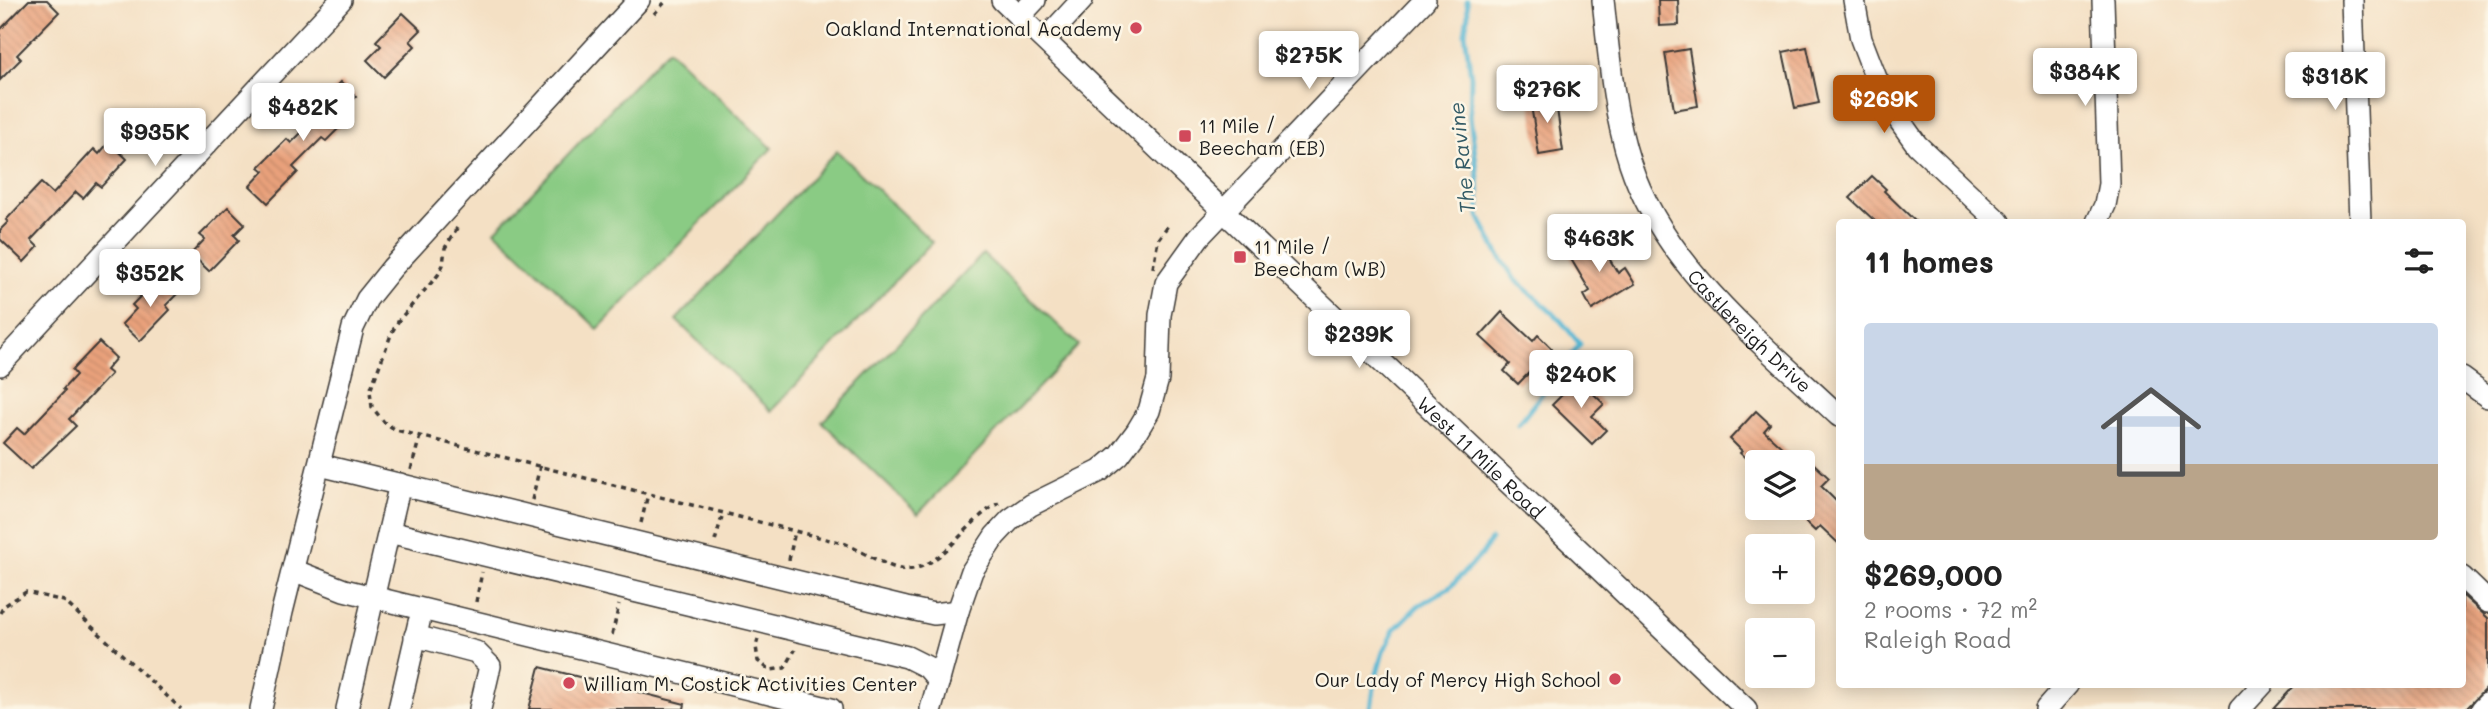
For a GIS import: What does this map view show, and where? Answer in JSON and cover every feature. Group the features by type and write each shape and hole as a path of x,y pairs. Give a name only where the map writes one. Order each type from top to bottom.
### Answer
{"street":[{"path":"0,365 341,0"},
{"path":"261,709 352,328 367,299 392,268 639,0"},
{"name":"West 11 Mile Road","path":"1002,0 1746,709"},
{"path":"1019,17 1035,0"},
{"path":"1045,40 1082,0"},
{"path":"931,709 972,571 995,536 1011,519 1031,505 1100,471 1119,455 1138,431 1149,411 1158,379 1160,315 1166,283 1199,237 1425,0"},
{"name":"Castlereigh Drive","path":"1603,0 1618,114 1630,164 1658,224 1684,262 1715,297 1836,413"},
{"path":"1854,0 1861,39 1876,78 1897,117 1917,145 1996,219"},
{"path":"2098,219 2105,205 2109,184 2103,0"},
{"path":"2352,0 2360,219"},
{"path":"2466,381 2488,397"},
{"path":"320,465 934,614 958,611"},
{"path":"347,709 389,532 404,485"},
{"path":"389,532 907,657 927,667 939,681"},
{"path":"293,570 344,590 831,709"},
{"path":"2466,581 2488,602"},
{"path":"399,709 422,609"},
{"path":"415,636 476,652 490,666 480,709"},
{"path":"2046,709 2064,688"},
{"path":"2240,709 2259,688"},
{"path":"2482,709 2488,703"}],"path":[{"path":"648,20 667,0"},
{"path":"1153,271 1158,239 1170,223"},
{"path":"458,226 445,248 443,265 438,275 392,332 370,391 372,407 384,422 396,430 846,544 900,569 929,565 977,519 1002,502"},
{"path":"404,485 420,436"},
{"path":"528,515 540,466"},
{"path":"636,542 648,494"},
{"path":"710,560 723,513"},
{"path":"785,579 795,531"},
{"path":"472,621 485,555"},
{"path":"608,654 623,589"},
{"path":"0,613 4,606 26,592 64,601 181,709"},
{"path":"762,622 755,646 758,661 770,670 785,667 794,655 800,631"}],"green space":[{"path":"668,49 772,148 598,329 495,231"},
{"path":"837,151 932,242 771,411 676,320"},
{"path":"983,254 1079,345 918,514 822,422"}],"building":[{"path":"29,0 47,0 59,12 17,55 21,59 0,80 0,30"},
{"path":"1658,0 1678,0 1679,25 1659,26"},
{"path":"403,13 421,30 410,41 415,46 384,77 367,60 381,46 376,41"},
{"path":"1807,47 1819,103 1795,108 1783,52"},
{"path":"1689,49 1698,106 1674,110 1665,53"},
{"path":"341,82 356,97 344,108 352,115 326,141 322,138 293,167 298,172 268,203 250,186 264,171 259,167 287,139 291,143 315,119 310,114"},
{"path":"1555,95 1563,151 1539,155 1530,99"},
{"path":"109,142 127,159 101,187 96,183 83,198 76,192 31,240 38,247 24,262 0,239 0,230 8,222 6,220 41,183 53,194 94,149 99,154"},
{"path":"1872,176 1913,219 1873,219 1850,198"},
{"path":"228,207 245,224 234,235 239,240 209,271 191,254 205,239 200,235"},
{"path":"1596,237 1618,273 1625,268 1635,284 1592,310 1584,295 1590,291 1568,254"},
{"path":"159,277 177,294 166,305 170,310 140,341 122,324 136,309 132,305"},
{"path":"1502,312 1533,341 1538,335 1552,349 1518,384 1504,371 1510,364 1480,336"},
{"path":"99,342 116,358 106,370 111,374 69,419 76,426 31,469 3,443 17,428 24,434 65,391 63,389 76,375 72,370"},
{"path":"1578,379 1604,404 1592,416 1606,430 1592,444 1552,405"},
{"path":"1756,411 1770,424 1764,431 1785,450 1745,450 1745,458 1730,439"},
{"path":"1815,465 1829,478 1821,486 1836,501 1836,541 1820,526 1815,531 1804,520 1815,520"},
{"path":"2466,599 2488,618 2488,686 2466,709 2273,709 2292,688 2466,688"},
{"name":"William M. Costick Activities Center","path":"540,667 685,704 684,709 529,709"}],"waterway":[{"name":"The Ravine","path":"1467,1 1465,33 1471,77 1470,117 1478,178 1479,216 1514,278 1561,321 1580,344 1518,425"},
{"name":"The Ravine","path":"1371,709 1383,652 1394,630 1418,606 1449,588 1482,554 1491,540"}],"place":[{"name":"Oakland International Academy","path":"1136,28"},
{"name":"11 Mile / Beecham (EB)","path":"1185,136"},
{"name":"11 Mile / Beecham (WB)","path":"1240,257"},
{"name":"Our Lady of Mercy High School","path":"1615,679"},
{"name":"William M. Costick Activities Center","path":"569,683"}]}
